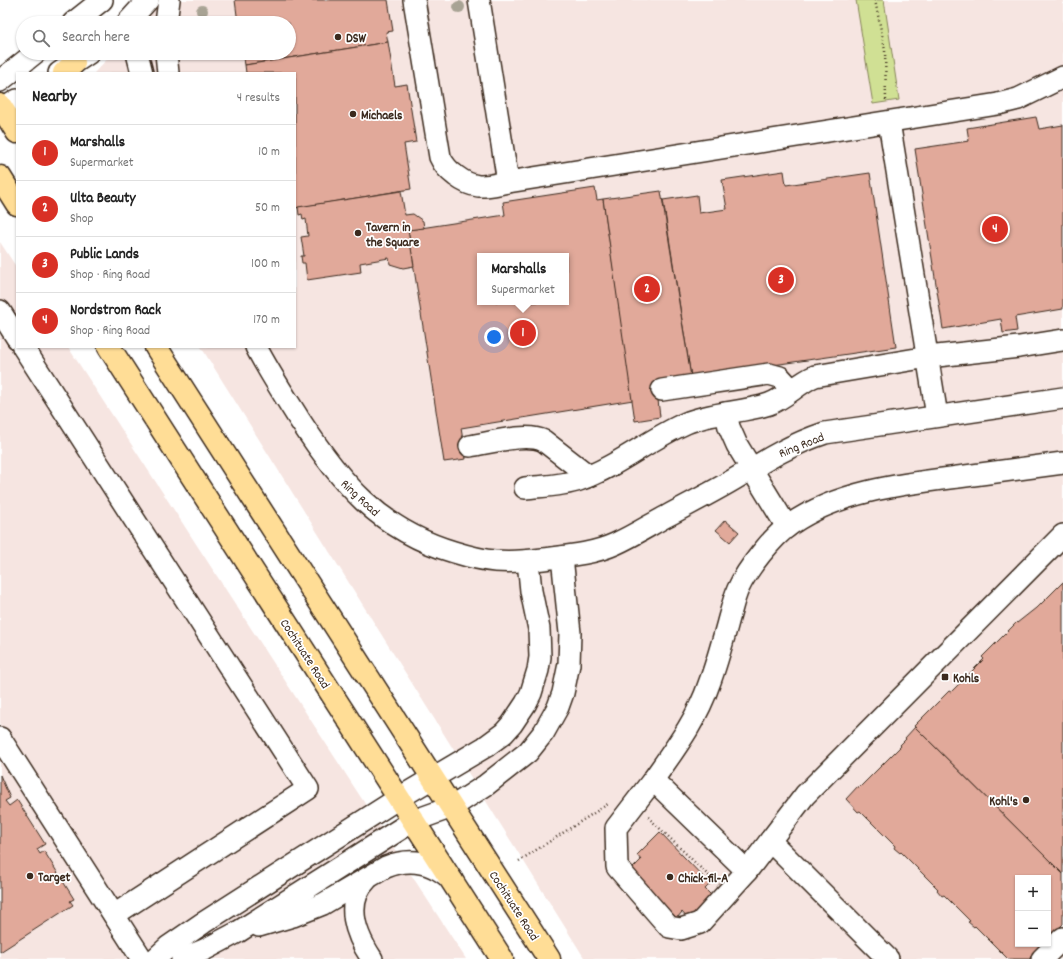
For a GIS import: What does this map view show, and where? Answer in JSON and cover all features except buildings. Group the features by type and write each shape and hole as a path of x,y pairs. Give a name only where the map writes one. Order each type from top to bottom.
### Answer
{"main road":[{"path":"5,106 16,130"},
{"path":"0,178 16,202"},
{"name":"Cochituate Road","path":"110,348 502,959"},
{"name":"Cochituate Road","path":"157,348 549,959"}],"street":[{"path":"82,16 102,0"},
{"path":"108,0 118,16"},
{"path":"134,16 148,0"},
{"path":"167,16 169,0"},
{"path":"414,0 438,151 442,162 449,171 468,185 479,187 1004,103 1018,99 1063,77"},
{"path":"479,0 508,182"},
{"path":"0,81 26,60"},
{"path":"139,60 142,72"},
{"path":"167,60 168,72"},
{"path":"889,122 937,416"},
{"path":"0,311 16,336"},
{"path":"525,488 568,483 589,476 686,423 770,404 809,379 822,374 928,357 1004,349 1063,340"},
{"path":"24,348 308,789 114,915"},
{"name":"Ring Road","path":"257,348 277,385 310,436 335,470 354,492 377,513 388,522 415,537 451,552 494,561 562,557 614,545 790,446 824,433 1063,398"},
{"path":"662,390 770,374 780,377 792,390"},
{"path":"726,413 733,436 787,527"},
{"path":"470,446 525,437 537,438 544,441 589,476"},
{"path":"1063,463 921,482 864,493 820,509 798,519 787,527 765,548 738,589 715,668 693,720 653,780 616,828 616,867 669,927 682,929 700,923 747,872 805,795 1063,535"},
{"path":"182,959 204,950 238,932 413,821 452,807 486,785 528,752 544,732 558,707 569,664 570,648 568,610 562,557"},
{"path":"155,959 174,943 203,923 399,798 485,747 504,732 526,703 531,693 538,670 540,643 538,622 531,591 528,560"},
{"path":"0,738 142,959"},
{"path":"653,780 747,872"},
{"path":"770,840 888,959"},
{"path":"238,932 308,911 336,898 368,877 395,863 406,862 428,864 436,867 452,881"},
{"path":"368,877 356,895 353,912 356,926 369,955"},
{"path":"1042,959 1063,938"}],"path":[{"path":"875,0 885,50 886,99 889,122"}],"shaded area":[{"path":"163,0 1063,0 1063,959 585,959 202,348 296,348 296,72 95,72 106,60 296,60 296,16 148,16"},
{"path":"0,242 16,266 16,348 69,348 466,959 0,959"}],"green space":[{"path":"856,0 884,0 899,100 873,104"}],"place":[{"name":"DSW","path":"338,37"},
{"name":"Michaels","path":"353,114"},
{"name":"Nordstrom Rack","path":"995,229"},
{"name":"Tavern in the Square","path":"358,233"},
{"name":"Public Lands","path":"781,280"},
{"name":"Ulta Beauty","path":"647,289"},
{"name":"Marshalls","path":"523,333"},
{"name":"Kohls","path":"945,677"},
{"name":"Kohl's","path":"1026,800"},
{"name":"Target","path":"30,876"},
{"name":"Chick-fil-A","path":"670,877"}]}
